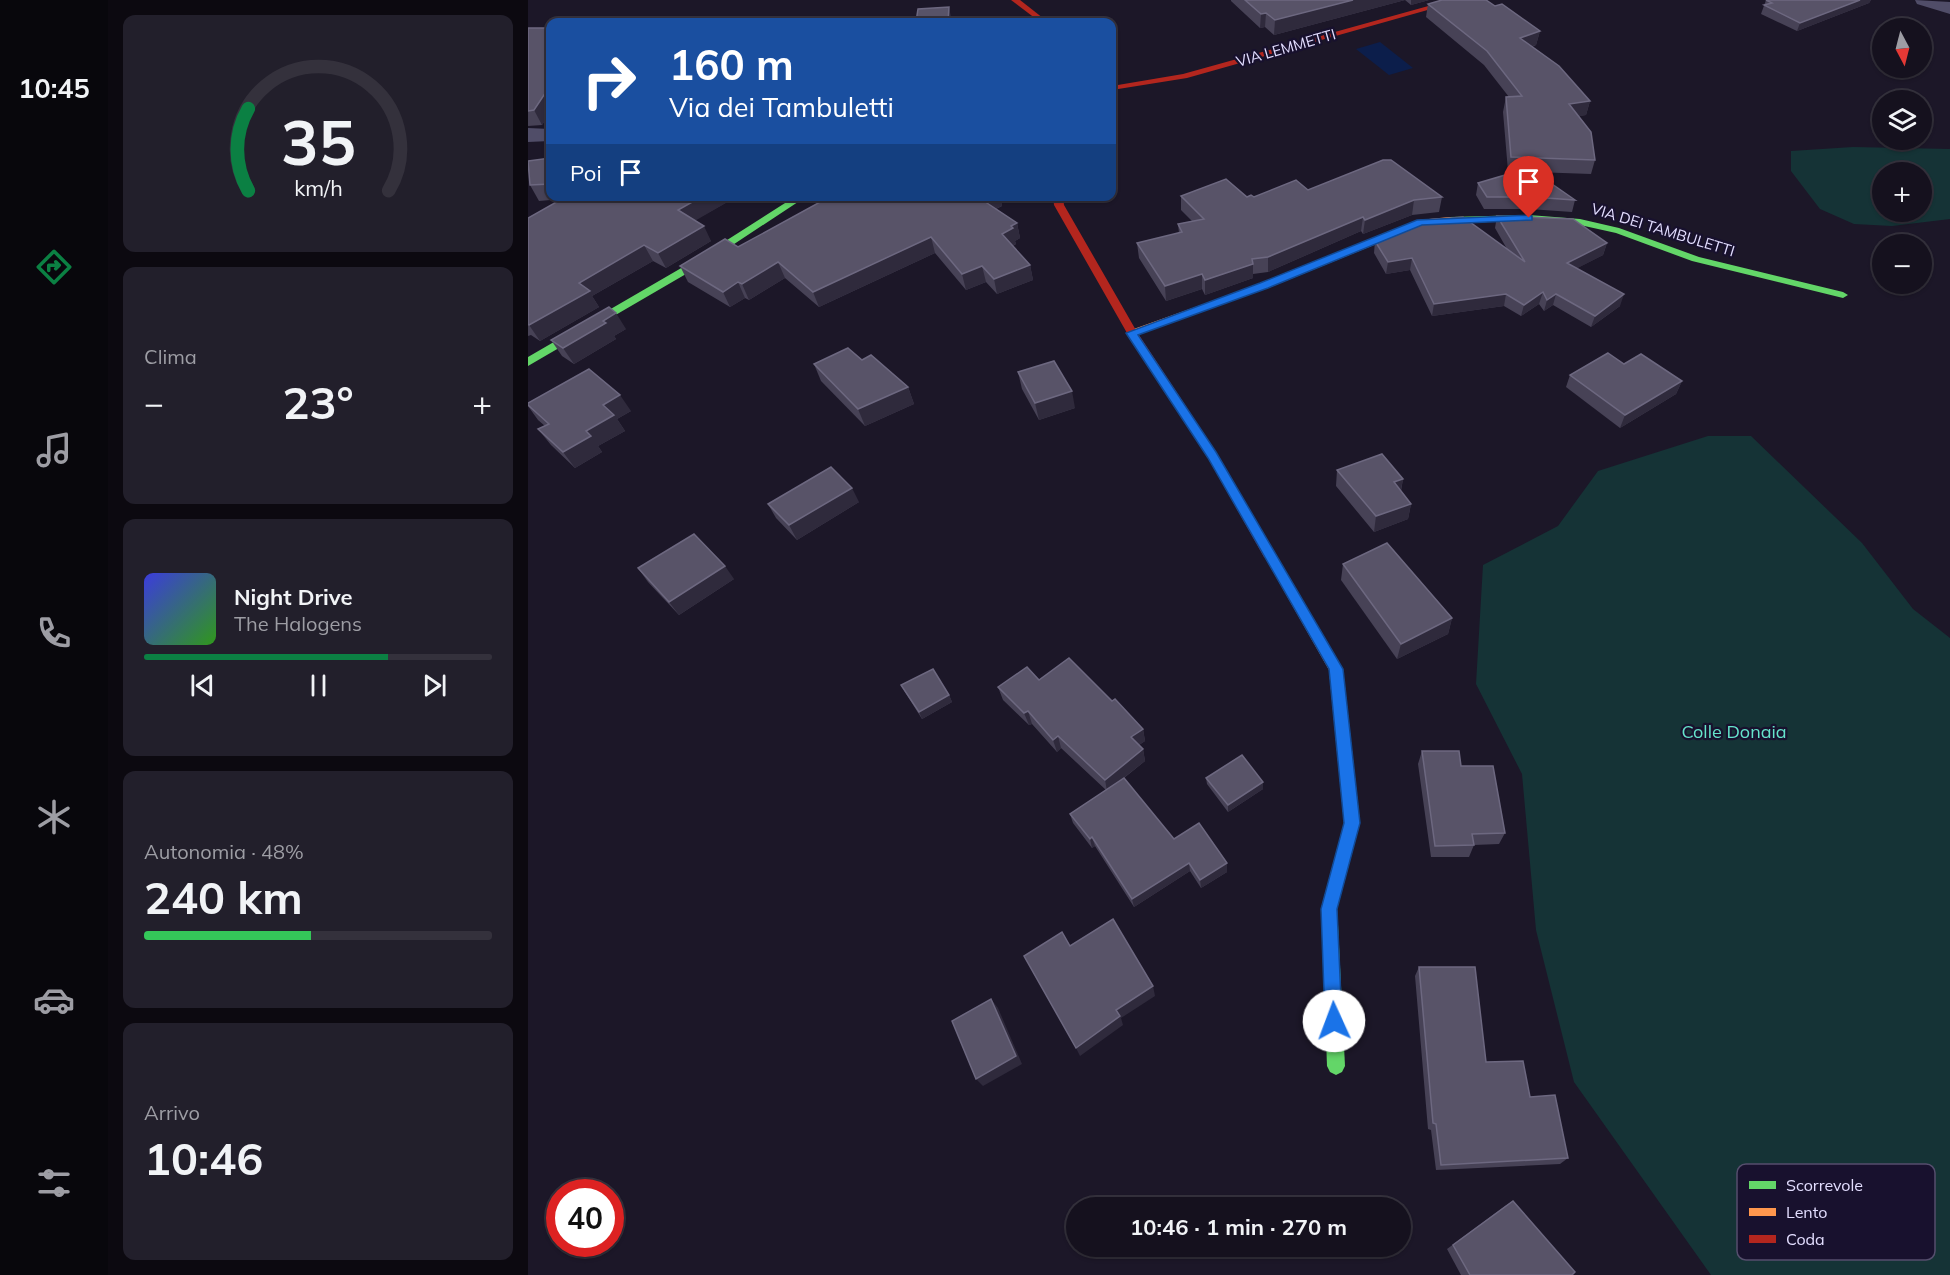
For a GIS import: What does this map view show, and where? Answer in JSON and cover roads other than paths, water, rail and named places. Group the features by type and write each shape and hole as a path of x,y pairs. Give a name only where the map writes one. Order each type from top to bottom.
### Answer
{"street":[{"path":"1015,0 1039,18"},
{"name":"VIA LEMMETTI","path":"1116,87 1184,76 1459,0"},
{"path":"1924,0 1950,8"},
{"path":"528,135 546,135"},
{"path":"528,362 706,258 795,201"},
{"path":"1059,201 1132,333 1212,455 1336,669 1352,823 1329,909 1336,1066"},
{"name":"VIA DEI TAMBULETTI","path":"1132,333 1264,286 1421,222 1458,219 1529,218 1580,222 1619,231 1696,259 1843,296"}],"water":[{"path":"1380,42 1413,68 1389,75 1356,49"}],"park label":[{"name":"Colle Donaia","path":"1734,732"}]}
